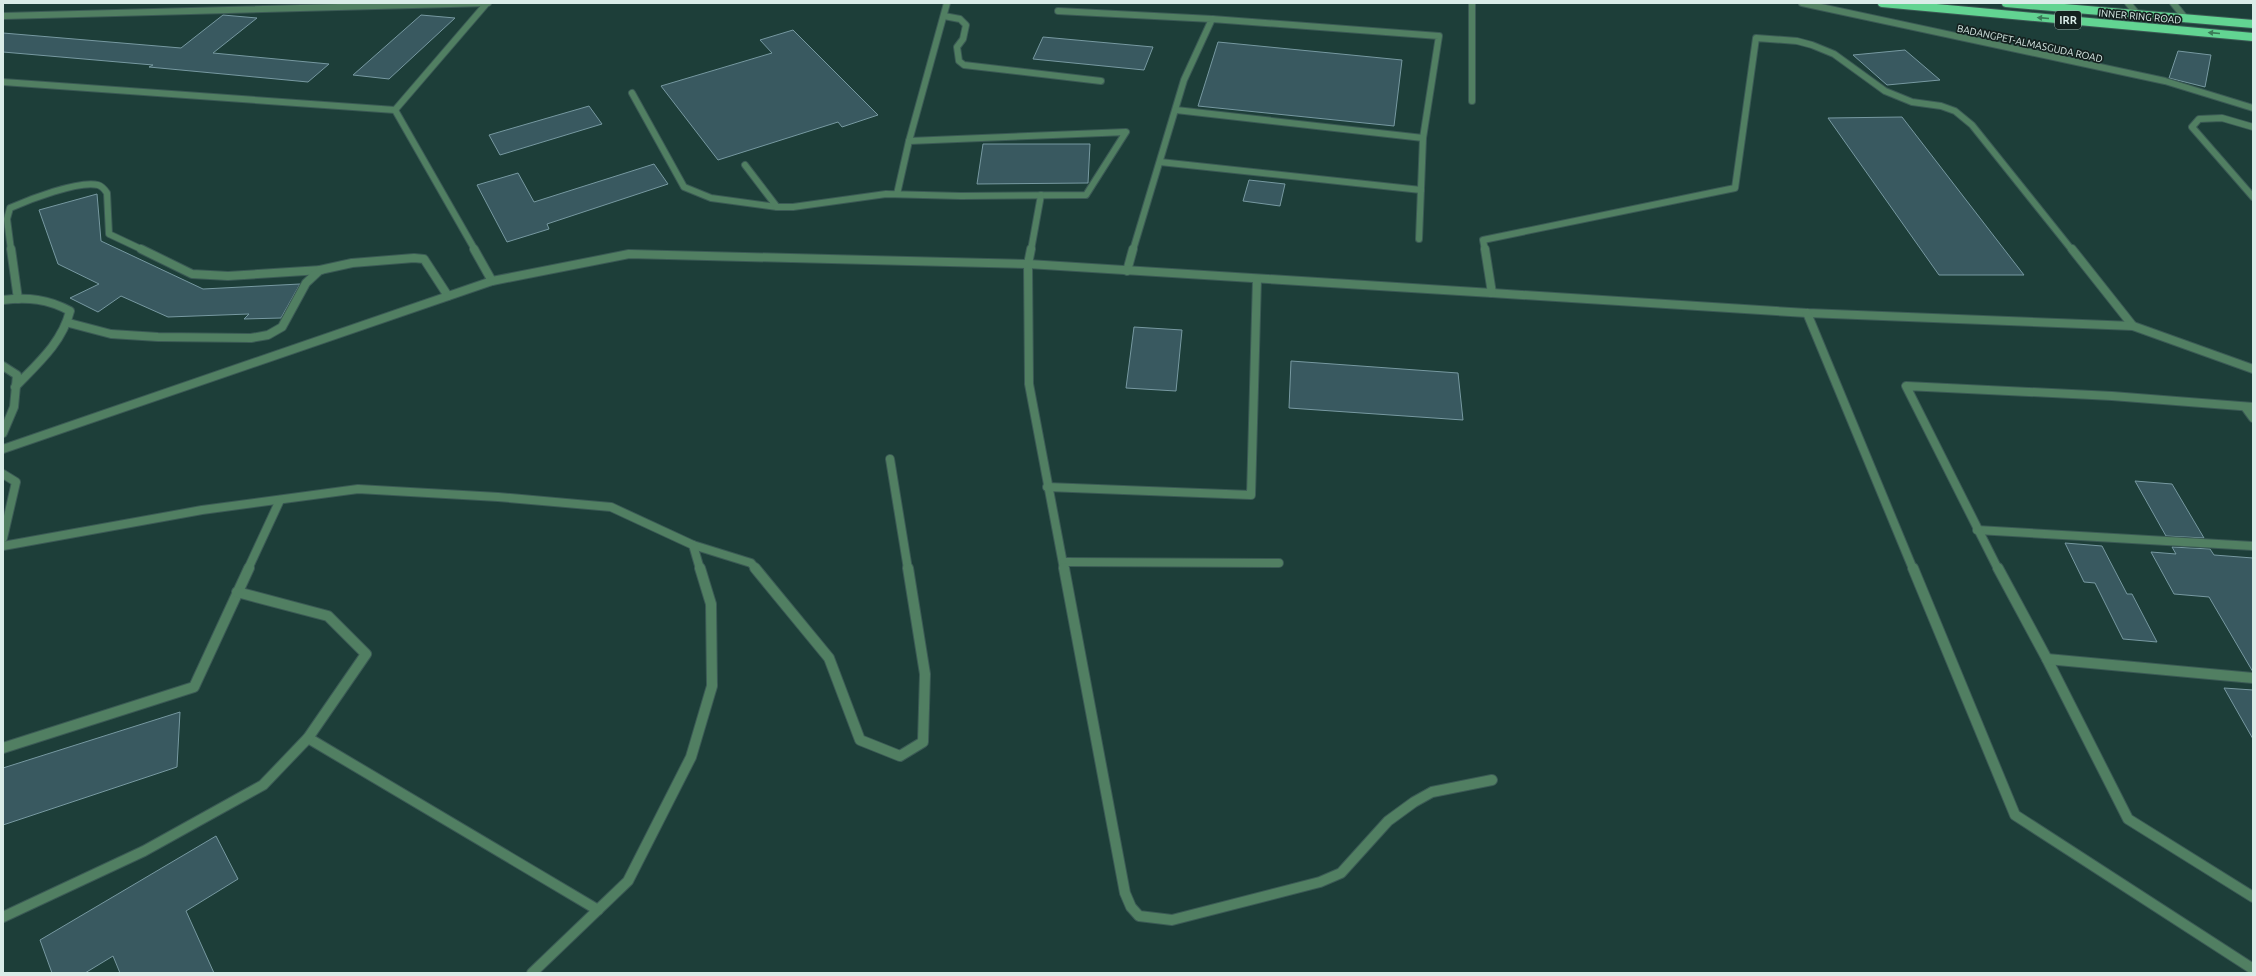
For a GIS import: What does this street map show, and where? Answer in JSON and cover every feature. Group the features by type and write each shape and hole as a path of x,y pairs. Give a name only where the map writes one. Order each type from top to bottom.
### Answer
{"highway":[{"name":"INNER RING ROAD","path":"1882,3 2253,37"},
{"name":"INNER RING ROAD","path":"2012,3 2253,24"}],"street":[{"path":"3,16 488,3"},
{"path":"394,110 488,3"},
{"path":"897,194 909,141 947,3"},
{"path":"1472,3 1472,102"},
{"name":"BADANGPET-ALMASGUDA ROAD","path":"1802,3 2164,81 2253,108"},
{"path":"2128,3 2138,15"},
{"path":"2173,3 2186,19"},
{"path":"1058,11 1212,19 1439,36 1423,138 1419,239"},
{"path":"944,16 960,19 966,26 963,39 957,47 959,61 964,64 1101,81"},
{"path":"1127,271 1184,80 1212,19"},
{"path":"1492,293 1483,240 1735,188 1756,38 1797,41 1812,45 1834,54 1885,91 1912,102 1941,106 1955,111 1972,125 2134,326"},
{"path":"3,82 394,110"},
{"path":"632,93 684,187 710,198 777,208 886,194 1086,195 1126,132 909,141"},
{"path":"394,110 492,281"},
{"path":"1176,110 1423,138"},
{"path":"2253,127 2222,118 2199,119 2192,127 2253,197"},
{"path":"1160,162 1421,190"},
{"path":"745,165 777,208"},
{"path":"18,299 7,219 10,208 22,202 85,185 97,185 104,188 107,193 110,234 192,274 228,276 321,270 336,266 414,258 424,260 448,296"},
{"path":"1041,195 1028,264 1029,384 1047,487 1064,562 1125,893 1130,907 1139,916 1172,920 1320,882 1341,873 1388,822 1414,802 1432,792 1492,780"},
{"path":"3,449 492,281 630,254 1028,264 1807,313 2134,326 2253,369"},
{"path":"68,323 111,334 158,337 251,338 266,335 281,329 306,284 321,270"},
{"path":"1047,487 1251,495 1257,279"},
{"path":"3,300 31,297 54,301 70,311 68,323 56,342 15,387"},
{"path":"1807,313 2015,815 2253,969"},
{"path":"3,366 17,375 14,407 3,433"},
{"path":"2253,418 2249,407 2112,396 1906,386 1976,530 2047,659 2128,819 2253,897"},
{"path":"3,546 202,510 358,489 498,497 611,507 693,545 751,563 829,658 860,740 900,756 924,742 925,674 890,459"},
{"path":"3,474 16,482 3,538"},
{"path":"3,748 194,687 280,500"},
{"path":"1976,530 2253,546"},
{"path":"532,973 628,881 687,764 712,686 711,604 693,545"},
{"path":"1064,562 1279,563"},
{"path":"3,917 144,851 263,785 308,738 366,654 328,616 237,592"},
{"path":"2047,659 2253,678"},
{"path":"308,738 598,910"}],"building":[{"path":"223,15 257,18 213,53 329,64 308,82 149,67 153,65 3,52 3,33 181,48"},
{"path":"421,15 455,18 389,79 353,75"},
{"path":"793,30 878,115 842,127 838,122 718,160 661,86 772,53 760,40"},
{"path":"1043,37 1153,47 1144,70 1033,59"},
{"path":"1218,42 1402,60 1394,126 1198,106"},
{"path":"1905,50 1940,80 1887,85 1853,55"},
{"path":"2178,51 2211,55 2205,87 2169,78"},
{"path":"589,106 602,124 500,155 489,135"},
{"path":"1902,117 2024,275 1939,275 1828,118"},
{"path":"983,144 1090,144 1088,183 977,184"},
{"path":"654,164 668,184 547,224 549,229 507,242 477,185 518,173 534,202"},
{"path":"1249,180 1285,184 1280,206 1243,201"},
{"path":"97,194 101,241 203,289 300,284 281,318 244,319 249,314 168,317 121,296 98,312 70,298 99,284 58,264 39,210"},
{"path":"1134,327 1182,330 1176,391 1126,388"},
{"path":"1291,361 1458,373 1463,420 1289,408"},
{"path":"2135,481 2172,484 2204,538 2166,536"},
{"path":"2065,543 2102,546 2127,594 2132,594 2157,642 2123,639 2095,583 2084,582"},
{"path":"2172,547 2210,549 2214,555 2253,558 2253,672 2209,597 2174,594 2151,552 2176,554"},
{"path":"2224,688 2253,690 2253,739"},
{"path":"180,712 177,767 3,825 3,768"},
{"path":"216,836 238,879 186,911 214,973 120,973 113,956 85,973 52,973 40,940"}]}
